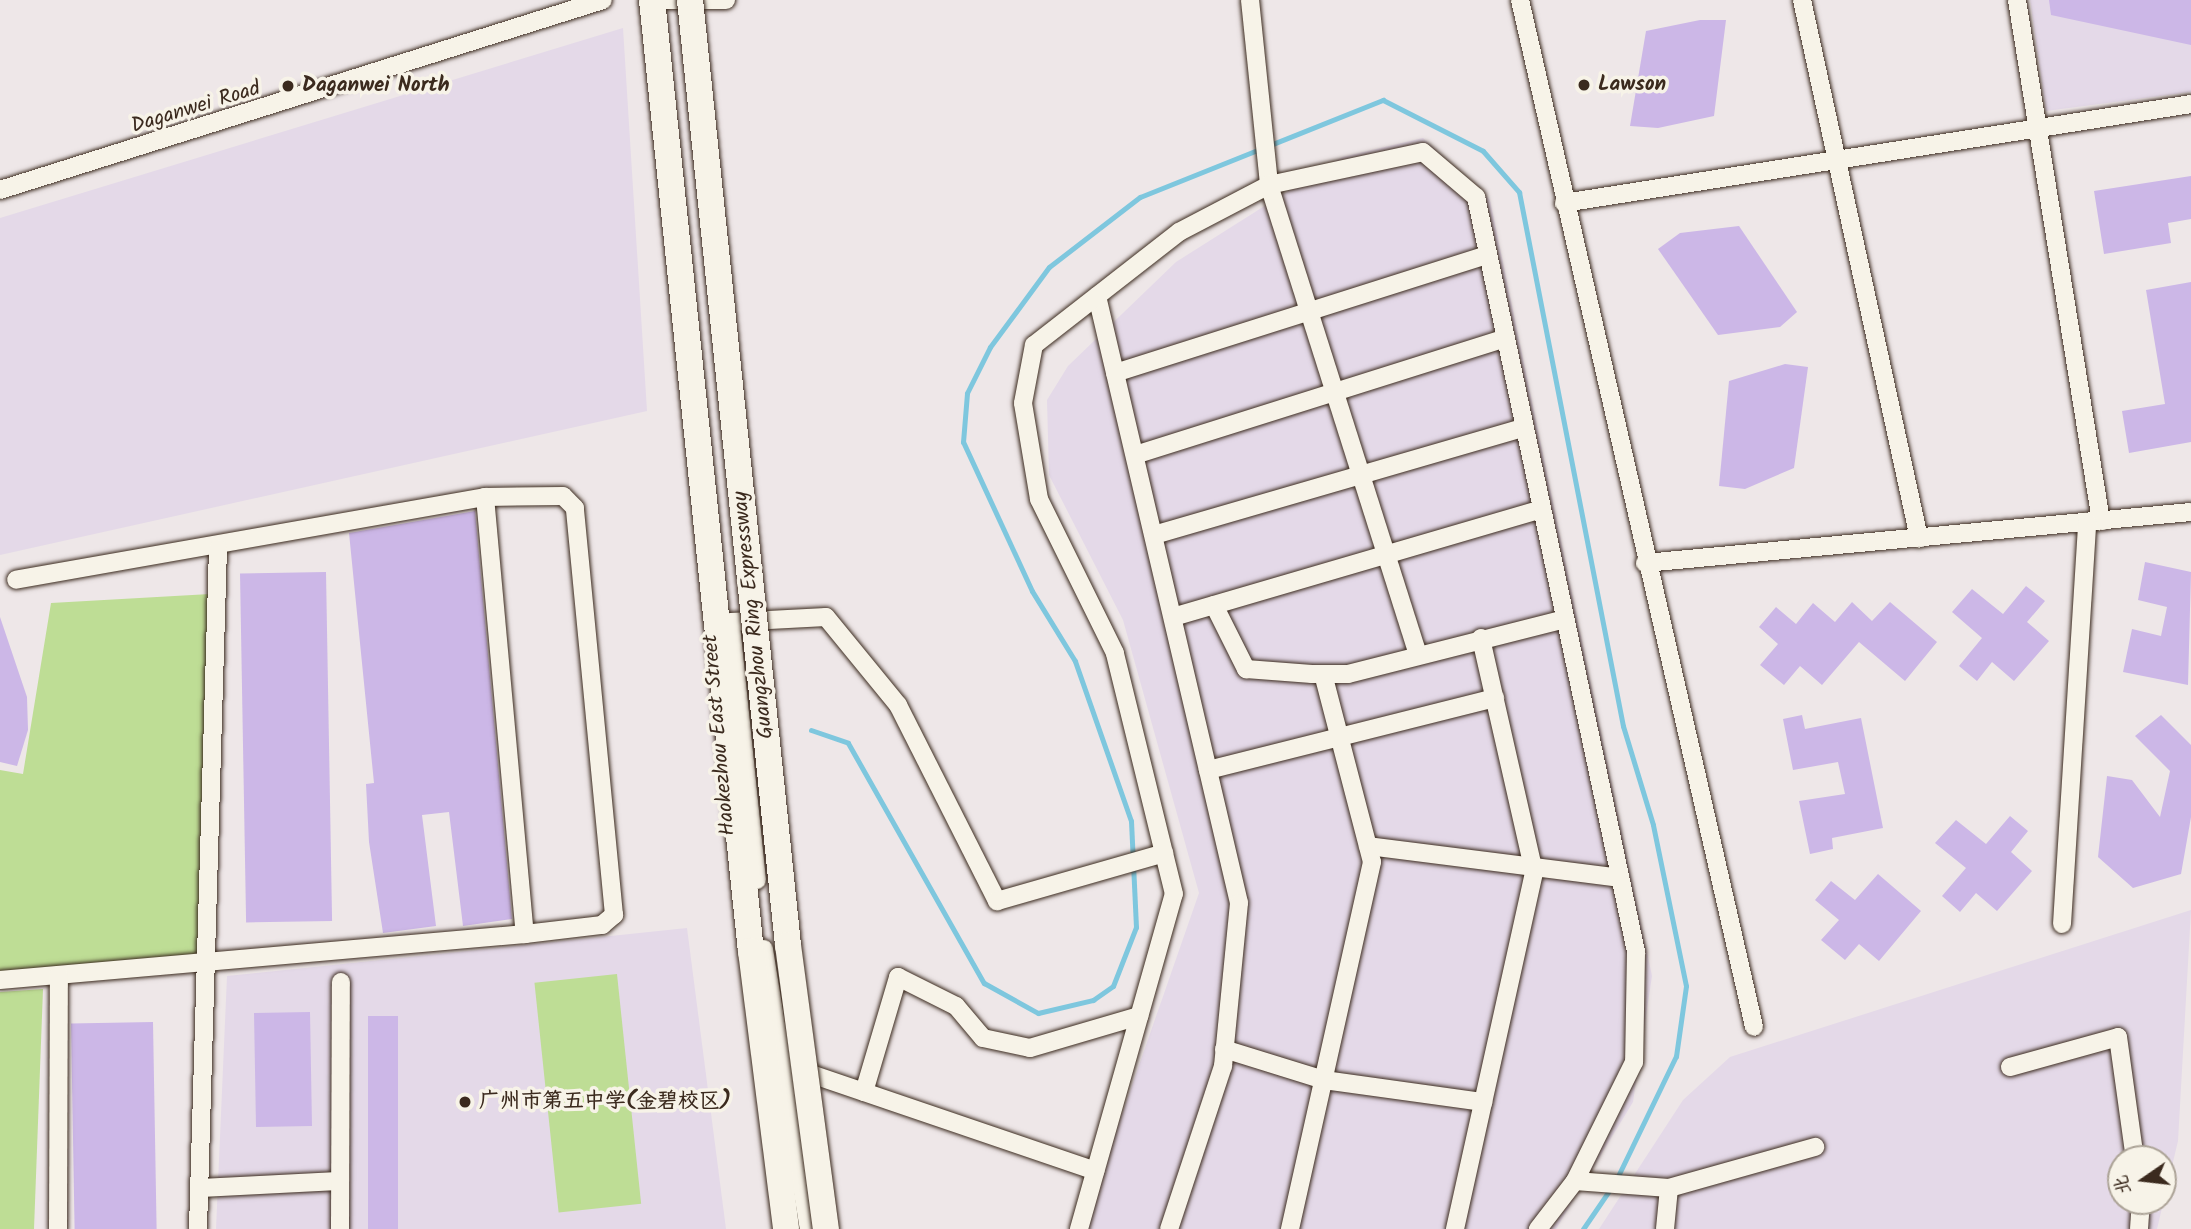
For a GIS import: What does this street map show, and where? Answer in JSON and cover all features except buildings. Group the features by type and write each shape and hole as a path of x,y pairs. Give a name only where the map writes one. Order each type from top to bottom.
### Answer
{"highway":[{"name":"Guangzhou Ring Expressway","path":"652,0 751,951 786,1229"},
{"name":"Guangzhou Ring Expressway","path":"690,0 787,931 826,1229"}],"street":[{"name":"Daganwei Road","path":"0,190 604,0"},
{"path":"665,0 726,0"},
{"path":"1250,0 1259,112 1268,181 1418,655"},
{"path":"1520,0 1645,563 1754,1027"},
{"path":"1802,0 1919,538"},
{"path":"2017,0 2094,522 2062,924"},
{"path":"1564,203 2191,104"},
{"path":"1079,1229 1174,894 1155,856 1115,653 1039,499 1023,403 1034,345 1179,232 1268,181 1423,152 1476,197 1636,952 1634,1062 1575,1181 1538,1229"},
{"path":"1115,373 1488,255"},
{"path":"1097,296 1239,903 1224,1049 1169,1229"},
{"path":"1135,455 1506,338"},
{"path":"1154,535 1525,427"},
{"path":"0,980 525,934 602,925 614,915 575,508 563,496 485,497 218,548 16,580"},
{"path":"485,497 525,934"},
{"path":"1173,617 1542,509"},
{"path":"1645,563 2191,512"},
{"path":"198,1229 218,548"},
{"path":"1214,605 1246,669 1323,674 1566,620"},
{"name":"Haokezhou East Street","path":"809,1229 764,956 731,622 826,617 898,705 997,901 1155,856"},
{"path":"1455,1229 1533,867 1481,638"},
{"path":"1290,1229 1373,862 1323,674"},
{"path":"1209,769 1494,698"},
{"path":"1368,846 1620,878"},
{"path":"58,1229 59,975"},
{"path":"864,1092 898,977 956,1006 983,1038 1030,1048 1139,1016"},
{"path":"340,1229 341,982"},
{"path":"2010,1067 2118,1037 2133,1145"},
{"path":"1224,1049 1324,1080 1483,1102"},
{"path":"782,1065 1095,1171"},
{"path":"1575,1181 1669,1188 1815,1147"},
{"path":"200,1188 339,1181"},
{"path":"1665,1229 1669,1188"}],"shaded area":[{"path":"2030,0 2191,0 2191,92 2046,111"},
{"path":"623,28 647,411 0,555 0,218"},
{"path":"1423,138 1490,200 1652,976 1633,1102 1556,1229 1082,1229 1199,893 1123,620 1049,475 1047,400 1068,366 1176,262 1342,157"},
{"path":"2191,910 2177,1145 2107,1145 2107,1215 2160,1215 2157,1229 1599,1229 1683,1100 1730,1057"},
{"name":"广州市第五中学(金碧校区)","path":"687,928 726,1229 216,1229 227,976"}],"green space":[{"path":"210,594 200,955 0,973 0,770 23,774 51,603"},
{"path":"617,974 641,1204 559,1212 534,983"},
{"path":"43,989 34,1229 0,1229 0,992"}],"waterway":[{"path":"811,730 848,743 984,983 1038,1013 1093,1000 1113,986 1136,927 1131,821 1075,661 1032,591 963,442 967,393 990,347 1049,267 1140,197 1383,100 1483,151 1519,192 1623,726 1653,825 1686,986 1676,1056 1616,1180"},
{"path":"1583,1229 1611,1188"}],"place":[{"name":"Lawson","path":"1584,85"},
{"name":"Daganwei North","path":"288,86"},
{"name":"广州市第五中学(金碧校区)","path":"465,1102"}]}
